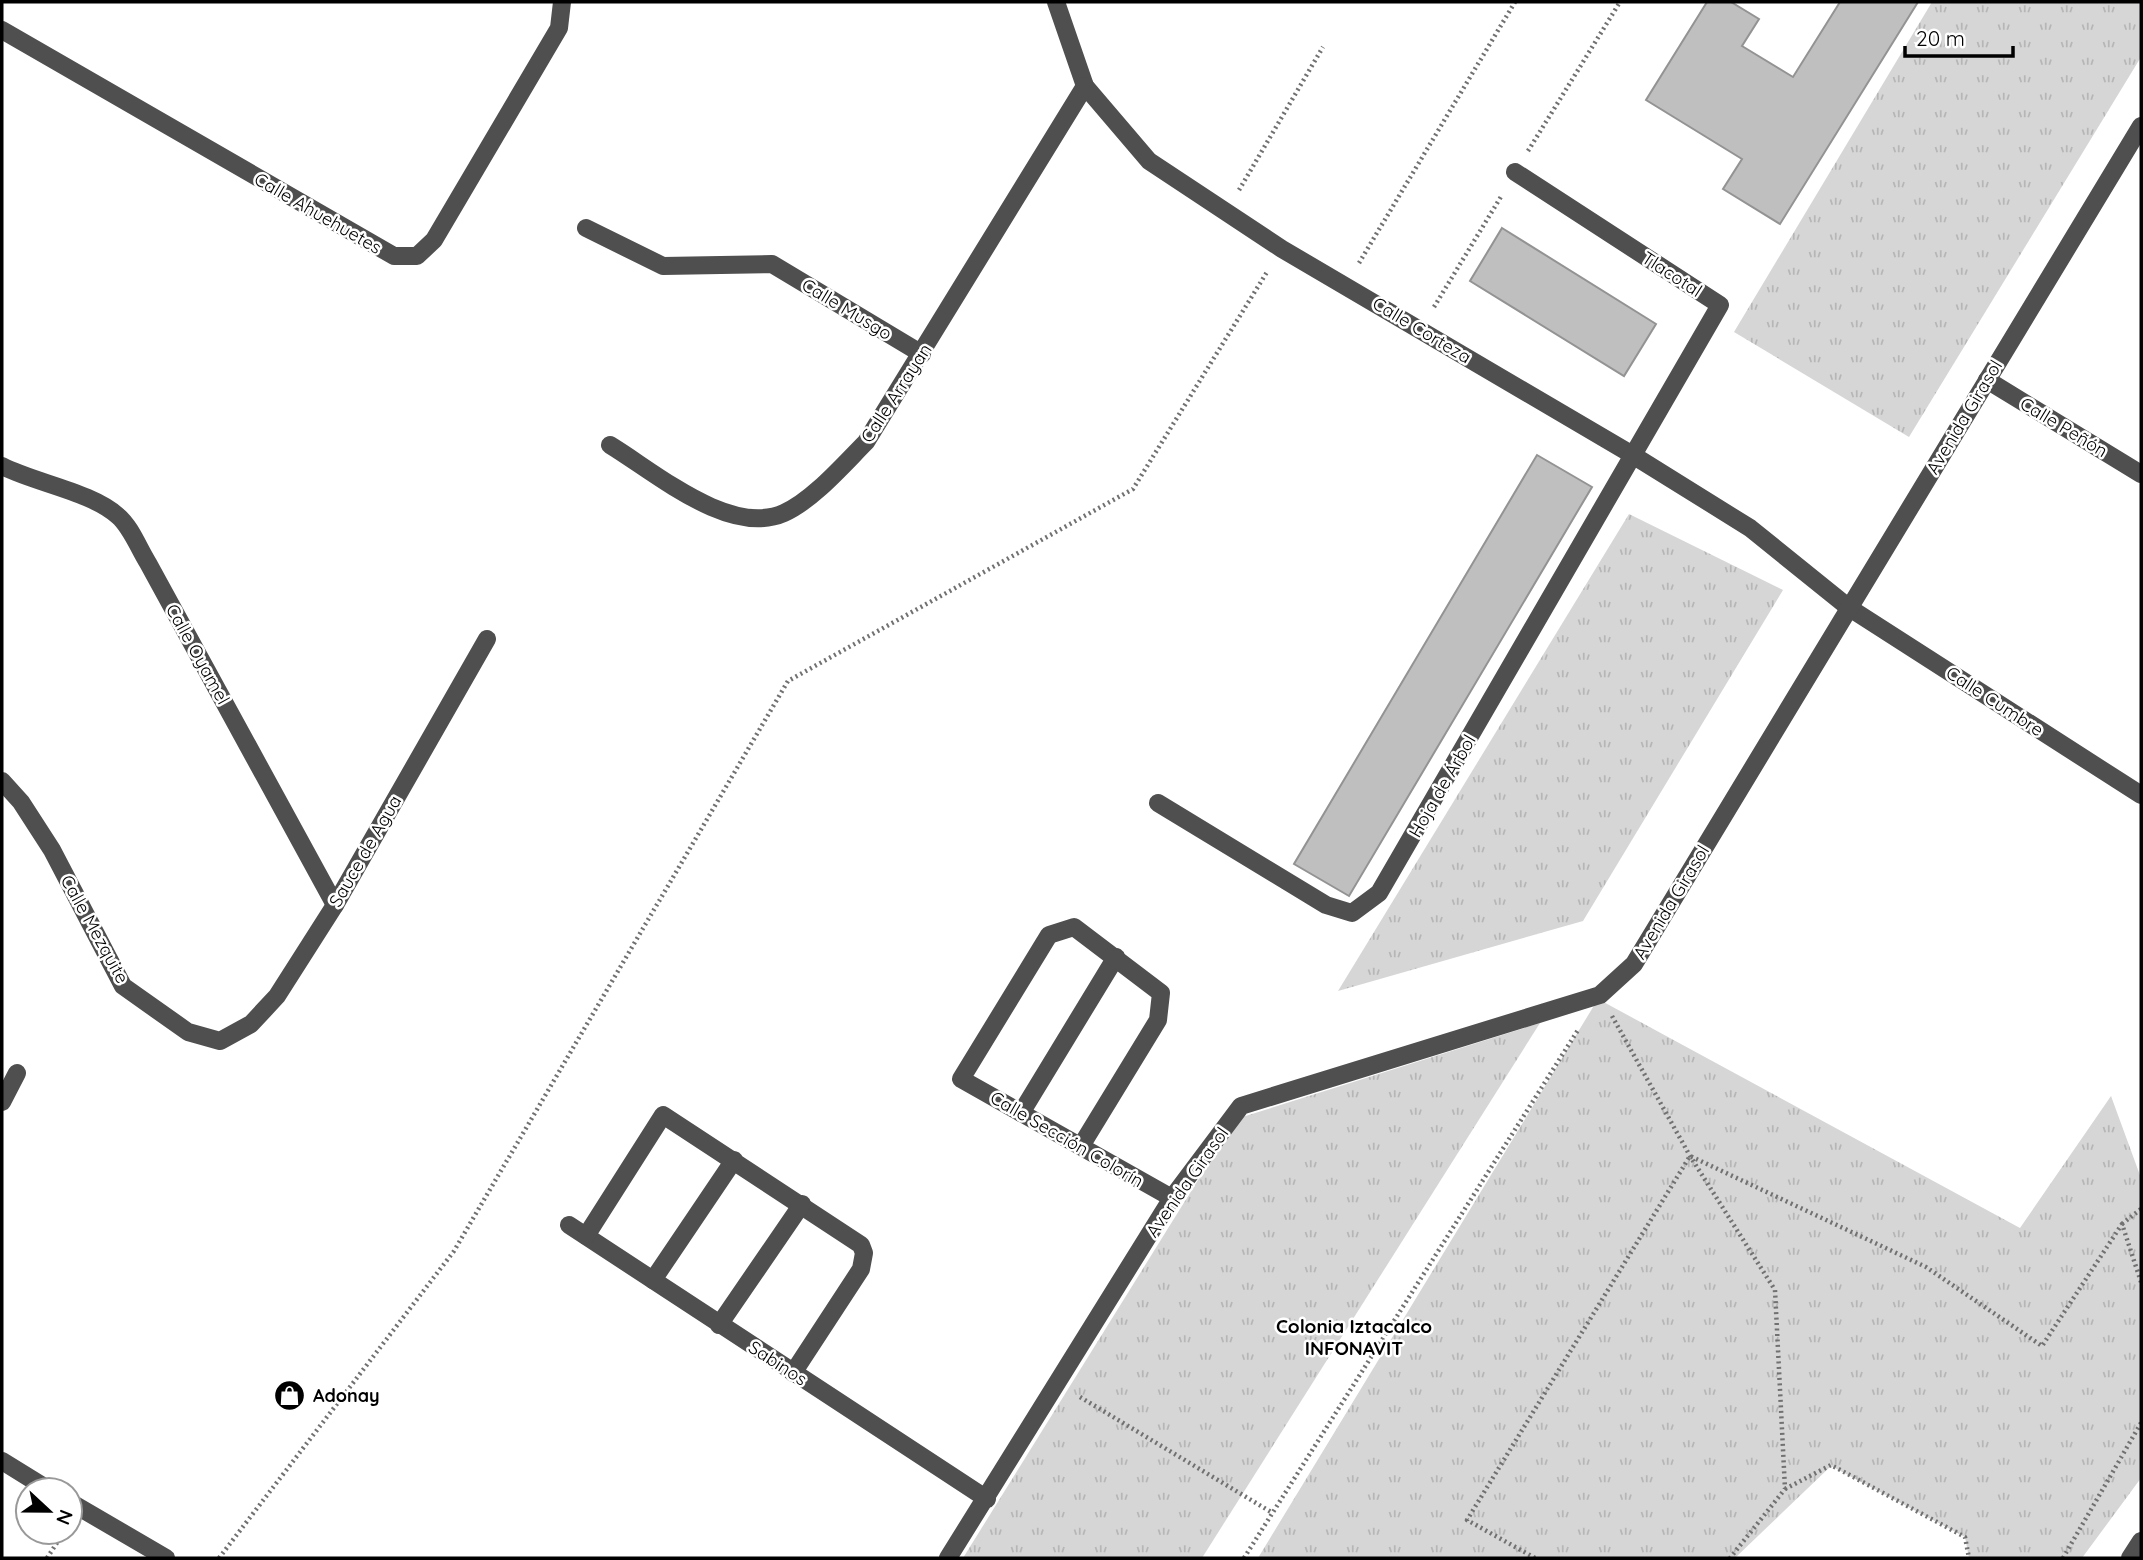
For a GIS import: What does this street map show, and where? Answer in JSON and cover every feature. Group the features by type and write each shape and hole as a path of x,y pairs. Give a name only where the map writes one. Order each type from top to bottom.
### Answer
{"street":[{"name":"Calle Ahuehuetes","path":"2,30 394,256 417,256 434,240 559,28 562,2"},
{"name":"Calle Corteza","path":"1056,2 1085,86 1149,161 1282,249 1631,454 1750,528 1848,607"},
{"name":"Calle Arrayan","path":"610,445 722,514 755,520 785,512 827,481 866,442 1085,86"},
{"name":"Avenida Girasol","path":"948,1558 1059,1384 1171,1198 1241,1106 1600,995 1634,964 1987,380 2135,152 2141,126"},
{"name":"Tlacotal","path":"1515,172 1720,305 1631,454"},
{"name":"Calle Musgo","path":"586,228 663,266 772,264 922,354"},
{"name":"Calle Peñón","path":"1987,380 2141,474"},
{"name":"Hoja de Árbol","path":"1158,803 1326,905 1352,913 1379,893 1393,873 1631,454"},
{"name":"Calle Oyamel","path":"2,466 20,475 80,495 119,516 155,575 335,905"},
{"name":"Calle Cumbre","path":"1848,607 2141,795"},
{"name":"Sauce de Agua","path":"220,1041 251,1024 277,996 335,905 487,639"},
{"name":"Calle Mezquite","path":"2,781 21,802 52,850 123,986 188,1032 220,1041"},
{"name":"Calle Sección Colorín","path":"1116,957 1074,927 1049,935 961,1079 1171,1198"},
{"path":"1021,1113 1116,957 1161,993 1158,1020 1081,1146"},
{"path":"2,1102 17,1073"},
{"path":"586,1236 661,1115 802,1204 862,1245 864,1253 861,1269 793,1373"},
{"path":"653,1280 734,1160"},
{"path":"719,1325 802,1204"},
{"name":"Sabinos","path":"569,1225 987,1499"},
{"path":"2,1461 26,1476"},
{"path":"84,1510 166,1558"},
{"path":"2130,1558 2141,1541"}],"path":[{"path":"1346,285 1516,2"},
{"path":"1226,212 1323,47"},
{"path":"219,1558 454,1251 788,681 1133,489 1282,249"},
{"path":"1244,1558 1600,995 1690,1156 1775,1290 1784,1489"},
{"path":"1690,1156 1926,1267 2042,1346 2122,1224 2141,1209"},
{"path":"1535,1558 1466,1520 1690,1156"},
{"path":"2122,1224 2141,1282"},
{"path":"1059,1384 1271,1512"},
{"path":"2063,1558 2141,1423"},
{"path":"1730,1558 1784,1489 1831,1465 1965,1537 1969,1558"}],"green space":[{"path":"1932,2 2141,2 2141,57 1909,437 1734,332"},
{"path":"1629,514 1783,590 1583,921 1338,991"},
{"path":"1598,999 2020,1228 2111,1096 2141,1178 2141,1478 2082,1558 1969,1558 1965,1537 1831,1466 1735,1558 1258,1558"},
{"path":"1540,1023 1202,1558 963,1558 1236,1119"}],"building":[{"path":"1707,2 1731,2 1759,19 1742,46 1793,77 1840,2 1918,2 1780,224 1723,189 1742,159 1646,100"},
{"path":"1502,228 1656,324 1624,376 1470,281"},
{"path":"1537,455 1592,487 1349,896 1294,864"}],"place":[{"name":"Adonay","path":"290,1395"}],"district":[{"name":"Colonia Iztacalco INFONAVIT","path":"1354,1337"}]}
